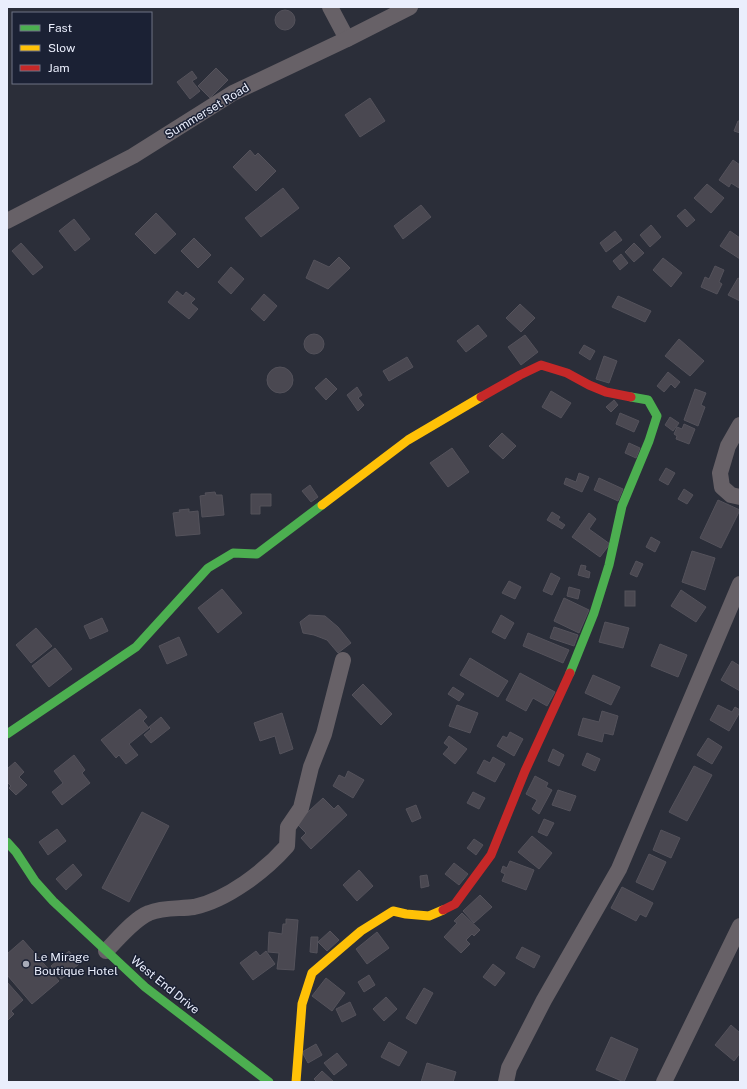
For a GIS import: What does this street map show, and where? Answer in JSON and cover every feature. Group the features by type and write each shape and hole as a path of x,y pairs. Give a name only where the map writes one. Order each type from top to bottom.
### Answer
{"street":[{"path":"330,7 347,39"},
{"name":"Summerset Road","path":"7,221 133,156 233,93 347,39 410,7"},
{"path":"7,734 136,647 208,568 233,553 257,554 408,440 520,375 541,365 568,373 588,385 606,392 648,400 657,416 649,441 622,506 609,565 594,613 570,673 524,770 491,856 455,904 429,916 393,911 361,932 312,973 302,1004 296,1082"},
{"path":"740,425 728,446 720,473 722,487 731,495 740,497"},
{"path":"506,1082 509,1068 544,1000 619,869 740,584"},
{"path":"106,951 137,920 148,913 212,902 233,892 276,859 287,846 288,827 301,808 311,767 324,734 343,660"},
{"name":"West End Drive","path":"7,842 16,852 35,881 53,902 145,987 269,1082"},
{"path":"664,1082 740,926"}],"building":[{"path":"285,10 292,13 295,20 292,27 285,30 278,27 275,20 278,13"},
{"path":"216,68 228,80 210,98 198,86"},
{"path":"192,71 197,78 192,81 200,91 190,99 177,82"},
{"path":"370,98 385,121 360,137 345,115"},
{"path":"738,121 740,121 740,133 734,131"},
{"path":"250,150 255,156 258,153 276,171 256,191 233,167"},
{"path":"733,160 740,165 739,188 731,183 729,187 719,180"},
{"path":"707,184 724,198 711,213 694,198"},
{"path":"283,188 299,208 261,237 245,218"},
{"path":"421,205 431,217 403,239 394,226"},
{"path":"685,209 695,220 687,227 677,216"},
{"path":"156,213 176,234 155,254 135,234"},
{"path":"74,219 90,239 75,251 59,231"},
{"path":"651,225 661,237 650,247 640,235"},
{"path":"615,231 622,240 606,252 600,243"},
{"path":"730,231 740,238 740,259 720,246"},
{"path":"194,238 211,255 198,268 181,251"},
{"path":"21,243 43,267 33,275 12,251"},
{"path":"634,243 644,253 634,262 625,252"},
{"path":"621,254 628,263 620,270 613,261"},
{"path":"339,257 350,268 328,289 306,278 314,260 329,267"},
{"path":"663,258 682,273 671,287 653,270"},
{"path":"715,266 724,270 719,282 722,284 717,294 701,287 705,277 709,279"},
{"path":"231,267 244,279 231,294 218,282"},
{"path":"738,278 740,279 740,301 728,295"},
{"path":"177,291 183,296 186,292 195,299 191,303 198,309 189,319 168,302"},
{"path":"264,294 277,306 264,321 251,309"},
{"path":"618,296 651,311 645,322 612,307"},
{"path":"520,304 535,318 521,332 506,318"},
{"path":"478,325 487,336 466,352 457,341"},
{"path":"314,334 321,337 324,344 321,351 314,354 307,351 304,344 307,337"},
{"path":"525,335 538,352 521,365 508,347"},
{"path":"679,339 704,361 690,376 665,356"},
{"path":"584,345 595,351 590,360 579,353"},
{"path":"604,356 617,361 609,383 596,379"},
{"path":"407,357 413,367 389,381 383,371"},
{"path":"280,367 289,371 293,380 289,389 280,393 271,389 267,380 271,371"},
{"path":"668,372 680,382 675,388 671,384 664,392 657,386"},
{"path":"326,378 337,389 326,400 315,388"},
{"path":"357,387 362,395 358,398 364,405 358,411 347,395"},
{"path":"695,389 706,393 701,405 705,407 698,426 684,420"},
{"path":"551,391 571,403 561,418 542,407"},
{"path":"614,400 618,405 611,412 606,407"},
{"path":"620,413 639,421 634,432 616,424"},
{"path":"670,417 679,423 673,431 665,425"},
{"path":"684,424 695,429 689,444 676,439 677,436 674,434 677,427 682,429"},
{"path":"502,433 516,446 503,459 489,446"},
{"path":"629,443 640,448 636,458 625,453"},
{"path":"452,448 469,472 448,487 430,463"},
{"path":"666,468 675,473 668,485 659,480"},
{"path":"579,473 589,477 582,492 564,484 566,478 576,482"},
{"path":"599,478 623,489 618,501 594,490"},
{"path":"310,485 318,497 311,502 302,491"},
{"path":"684,489 693,495 687,504 678,499"},
{"path":"215,492 216,495 222,495 224,515 202,517 200,496 206,495 205,493"},
{"path":"251,494 271,494 271,506 260,506 260,514 251,514"},
{"path":"718,500 740,510 721,548 700,538"},
{"path":"189,509 189,512 198,511 200,534 176,536 173,513 180,512 179,510"},
{"path":"552,512 560,517 558,520 565,525 562,529 547,520"},
{"path":"589,513 596,519 589,529 610,544 600,557 572,537"},
{"path":"651,537 660,542 655,552 646,547"},
{"path":"692,551 715,558 705,590 682,582"},
{"path":"636,561 643,564 637,577 630,574"},
{"path":"581,565 586,566 585,570 590,572 589,578 578,575"},
{"path":"551,573 560,578 552,595 543,591"},
{"path":"509,581 521,587 515,599 502,593"},
{"path":"569,587 580,590 578,599 567,596"},
{"path":"222,589 242,613 218,633 198,608"},
{"path":"681,590 706,607 696,622 671,606"},
{"path":"625,591 635,591 635,606 625,606"},
{"path":"564,598 589,610 579,633 554,621"},
{"path":"309,615 325,616 338,627 351,643 338,653 327,640 303,633 300,622"},
{"path":"501,615 514,623 505,639 492,632"},
{"path":"102,618 108,631 90,639 84,626"},
{"path":"605,622 629,628 623,648 599,642"},
{"path":"554,627 578,635 574,646 550,638"},
{"path":"36,628 52,646 31,663 16,645"},
{"path":"528,633 569,650 563,663 523,646"},
{"path":"179,637 187,655 167,664 159,646"},
{"path":"660,644 687,655 678,677 651,666"},
{"path":"55,648 72,669 49,687 32,666"},
{"path":"470,658 508,681 498,697 460,675"},
{"path":"732,661 740,666 740,691 721,680"},
{"path":"520,673 555,692 547,706 533,698 526,711 506,700"},
{"path":"593,675 620,687 611,705 585,693"},
{"path":"363,684 392,714 381,725 352,695"},
{"path":"453,687 464,694 459,701 448,694"},
{"path":"457,705 478,713 470,733 449,726"},
{"path":"718,705 732,712 735,707 740,710 729,731 710,720"},
{"path":"140,709 147,717 143,721 149,728 129,744 138,755 126,764 119,755 116,758 101,740"},
{"path":"602,711 618,716 613,735 604,733 602,742 578,735 583,718 599,722"},
{"path":"282,713 293,749 280,754 275,736 260,741 254,723"},
{"path":"161,717 170,728 151,743 144,735 151,729 149,727"},
{"path":"510,732 523,739 514,756 497,746 503,736 507,738"},
{"path":"449,736 467,749 455,764 443,754 449,747 444,743"},
{"path":"708,738 722,747 712,764 697,755"},
{"path":"553,749 564,755 559,766 548,761"},
{"path":"587,753 600,759 595,771 582,765"},
{"path":"74,755 85,770 82,773 90,783 62,805 52,792 63,783 54,771"},
{"path":"493,757 505,764 495,782 477,773 484,760 490,763"},
{"path":"15,762 24,772 19,777 27,785 16,795 9,788 11,786 7,782 7,769"},
{"path":"694,766 712,775 687,821 669,812"},
{"path":"348,771 364,780 353,798 333,786 339,775 345,778"},
{"path":"535,776 548,783 546,787 552,790 539,814 532,809 537,800 526,794"},
{"path":"558,790 576,796 570,811 552,805"},
{"path":"473,792 485,798 479,809 467,803"},
{"path":"323,798 334,809 338,805 347,815 311,849 301,838 306,833 296,823"},
{"path":"416,805 421,818 412,822 406,809"},
{"path":"142,812 169,826 129,902 102,888"},
{"path":"544,819 554,823 547,836 538,832"},
{"path":"57,829 66,841 48,855 39,842"},
{"path":"661,830 680,838 671,858 653,850"},
{"path":"532,836 552,853 539,869 518,852"},
{"path":"474,839 483,845 476,855 467,848"},
{"path":"649,854 666,862 653,890 636,882"},
{"path":"510,861 534,870 526,890 502,881 505,874 501,872 503,866 507,868"},
{"path":"454,863 468,874 459,885 445,874"},
{"path":"73,864 82,875 66,890 56,879"},
{"path":"359,870 373,886 357,901 343,885"},
{"path":"427,875 429,886 421,888 420,876"},
{"path":"622,887 653,903 646,917 640,914 636,921 611,908"},
{"path":"480,895 492,907 474,923 463,911"},
{"path":"462,913 480,930 474,936 472,934 466,940 470,944 461,953 444,937 457,923 454,921"},
{"path":"286,919 298,920 294,970 277,969 279,953 268,952 269,932 282,934 283,924 286,924"},
{"path":"330,931 339,940 327,951 318,942"},
{"path":"377,932 389,948 367,964 356,949"},
{"path":"311,937 318,937 317,953 310,952"},
{"name":"Le Mirage Boutique Hotel","path":"23,940 59,981 32,1004 7,975 7,954"},
{"path":"522,947 540,956 534,968 516,958"},
{"path":"69,951 79,964 61,979 51,966"},
{"path":"256,951 260,956 266,951 275,964 253,980 240,963"},
{"path":"493,964 505,973 495,986 483,977"},
{"path":"369,975 375,985 364,992 358,982"},
{"path":"326,978 345,993 332,1011 312,996"},
{"path":"7,982 23,1000 11,1011 14,1014 7,1021"},
{"path":"424,988 433,993 416,1024 406,1018"},
{"path":"386,997 397,1009 384,1021 373,1009"},
{"path":"350,1002 356,1015 342,1022 336,1009"},
{"path":"731,1025 740,1033 740,1053 734,1061 715,1045"},
{"path":"611,1037 638,1049 624,1082 596,1070"},
{"path":"389,1042 407,1052 399,1066 381,1057"},
{"path":"316,1044 322,1055 308,1063 302,1052"},
{"path":"337,1053 347,1065 334,1075 324,1063"},
{"path":"427,1063 456,1072 453,1082 421,1082"},
{"path":"322,1071 334,1082 317,1082 314,1079"}],"traffic: fast":[{"path":"570,673 594,613 609,565 622,506 649,441 657,416 648,400 631,397"},
{"path":"7,734 136,647 208,568 233,553 257,554 322,505"},
{"path":"7,842 16,852 35,881 53,901 145,987 269,1082"}],"traffic: slow":[{"path":"322,505 408,440 481,397"},
{"path":"296,1082 302,1004 312,973 361,931 393,911 429,916 443,910"}],"traffic: jam":[{"path":"481,397 541,365 567,373 606,392 631,397"},
{"path":"443,910 455,904 491,855 525,771 570,673"}],"place":[{"name":"Le Mirage Boutique Hotel","path":"26,964"}]}
